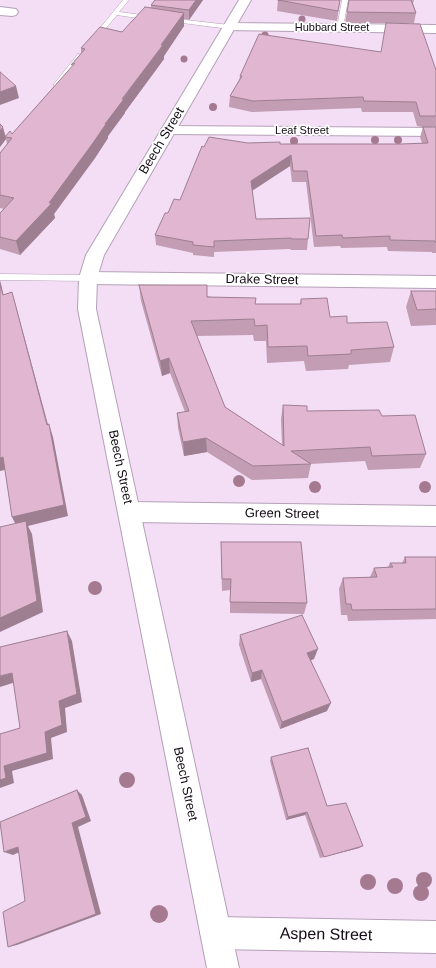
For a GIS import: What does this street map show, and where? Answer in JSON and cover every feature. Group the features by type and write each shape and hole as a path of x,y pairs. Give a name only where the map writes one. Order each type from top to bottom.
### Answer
{"street":[{"name":"Beech Street","path":"223,968 87,309 88,278 95,255 245,0"},
{"path":"0,11 12,12"},
{"name":"Hubbard Street","path":"229,27 436,29"},
{"name":"Leaf Street","path":"168,130 436,132"},
{"name":"Drake Street","path":"88,278 436,282"},
{"name":"Green Street","path":"129,512 436,516"},
{"name":"Aspen Street","path":"216,933 436,937"}],"lane":[{"path":"90,44 126,0"},
{"path":"340,28 345,0"},
{"path":"115,13 154,18"},
{"path":"162,19 229,27"},
{"path":"50,93 85,50"},
{"path":"0,277 88,278"}],"building":[{"path":"155,0 196,0 189,10 151,5"},
{"path":"278,0 340,0 338,11"},
{"path":"349,0 411,0 416,13 347,12"},
{"path":"145,7 184,13 161,45 163,45 122,99 124,99 49,203 52,203 16,241 0,237 0,213 14,198 0,195 0,153 12,138 5,137 10,131 12,134 75,63 71,65 85,49 81,48 100,27 122,32"},
{"path":"386,23 420,24 436,70 436,116 420,116 416,102 364,101 363,97 253,101 230,96 242,76 240,76 259,34 381,52"},
{"path":"0,72 16,86 0,92"},
{"path":"0,124 3,127 0,131"},
{"path":"423,127 436,127 436,243 435,241 390,240 390,236 343,238 342,235 316,236 307,171 293,171 291,155 251,181 256,219 310,218 308,239 291,238 214,241 214,247 193,245 193,242 155,235 165,213 168,213 174,199 180,200 202,146 204,147 209,137 248,143 280,142 280,144 428,143"},
{"path":"0,285 3,295 12,292 47,425 49,424 64,505 12,517 3,457 0,458"},
{"path":"139,285 207,285 207,297 256,298 255,304 301,304 301,299 327,298 330,317 347,316 347,323 387,322 394,347 351,350 351,354 308,356 307,346 268,347 267,325 255,326 254,319 191,321 225,407 284,446 283,405 307,406 307,411 379,410 382,416 415,415 426,454 372,456 370,447 291,451 311,464 253,466 206,438 183,442 177,413 189,411 169,358 160,361"},
{"path":"411,291 436,291 436,309 417,310"},
{"path":"26,521 37,601 0,618 0,527"},
{"path":"221,542 301,542 307,603 230,602 231,579 222,579"},
{"path":"405,557 436,557 436,609 352,610 351,604 346,604 343,578 377,577 374,568 393,567 390,563 406,563"},
{"path":"302,615 318,649 307,653 331,703 282,722 262,670 252,673 240,635"},
{"path":"67,631 77,694 59,701 62,725 45,732 47,753 4,766 6,778 0,780 0,734 20,728 12,673 0,676 0,647"},
{"path":"308,748 327,806 346,803 363,846 324,857 307,812 288,817 271,757"},
{"path":"77,790 86,817 72,823 96,914 8,947 3,912 25,901 18,847 4,852 0,822"}]}
